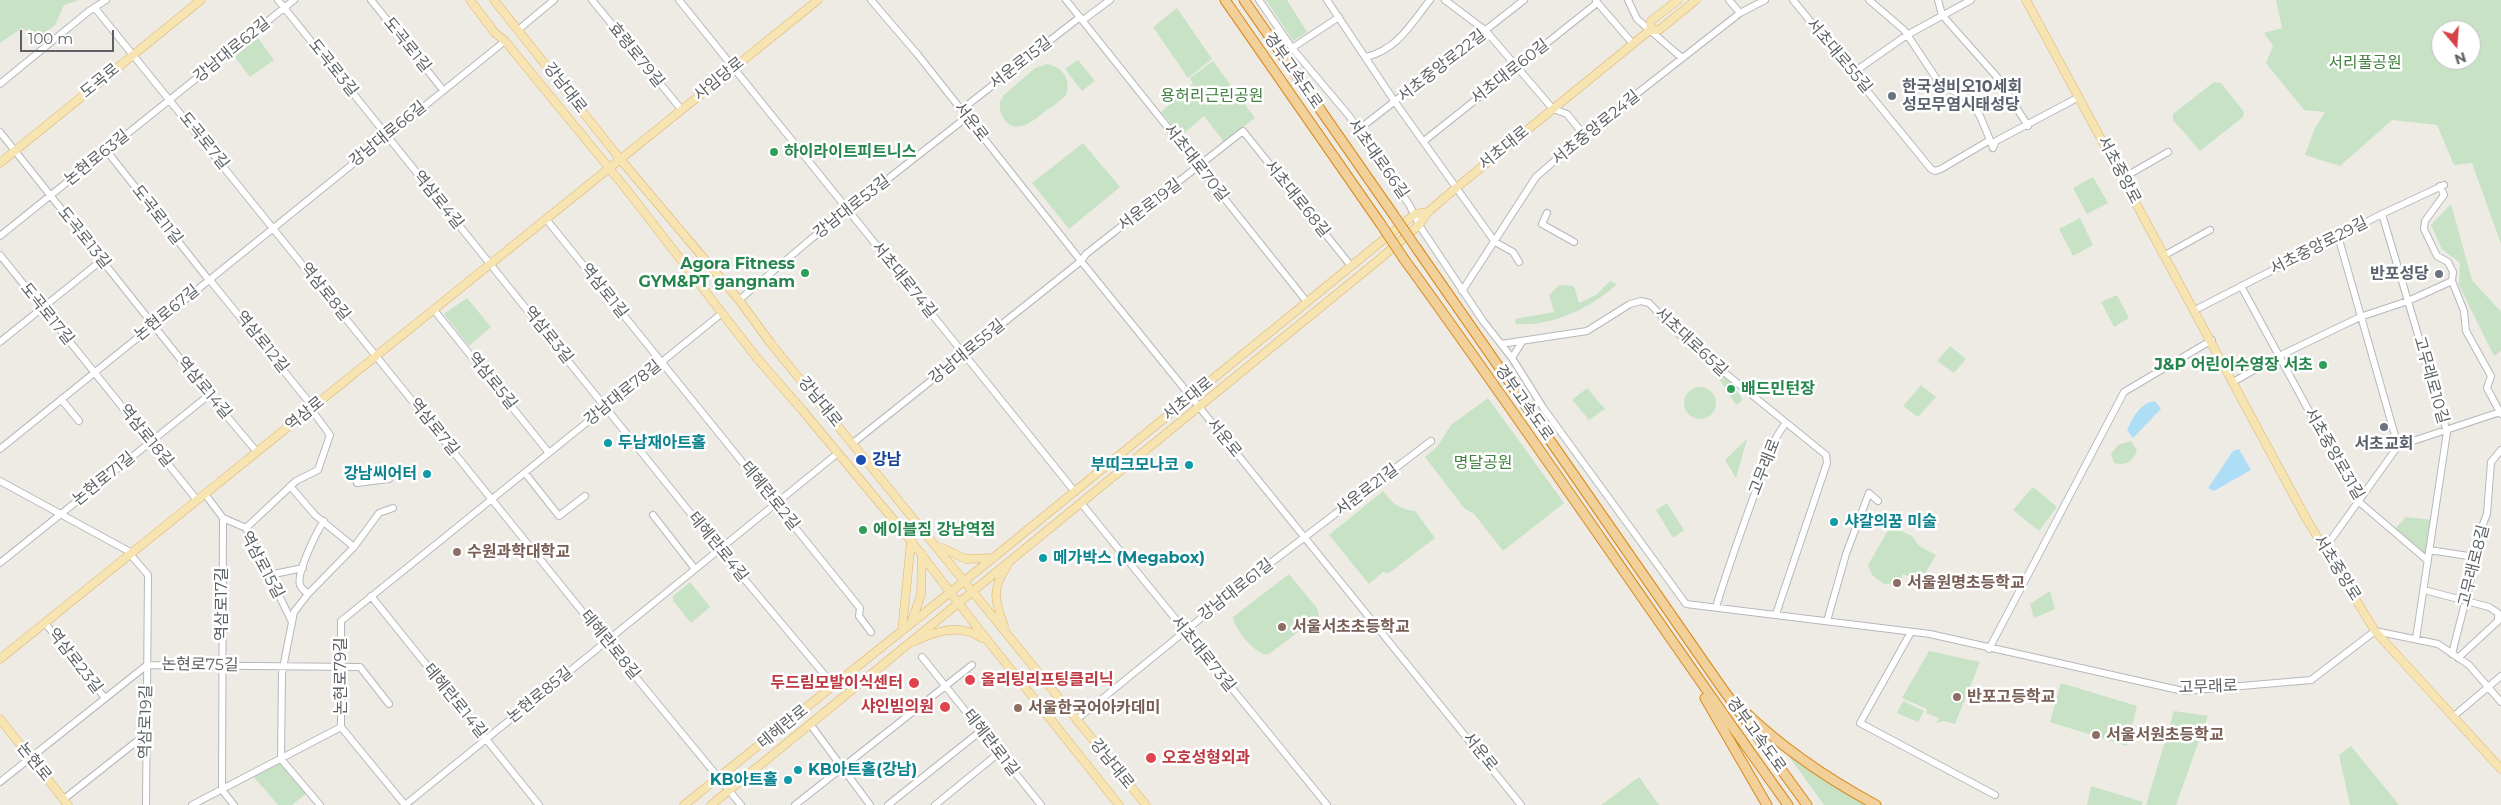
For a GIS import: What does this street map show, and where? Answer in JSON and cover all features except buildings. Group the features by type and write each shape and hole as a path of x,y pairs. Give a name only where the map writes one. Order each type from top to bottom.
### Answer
{"highway":[{"name":"경부고속도로","path":"1225,0 1404,259 1590,519 1678,653 1788,805"},
{"name":"경부고속도로","path":"1244,0 1722,688 1808,805"},
{"path":"1678,653 1767,805"},
{"path":"1722,688 1774,738 1811,766 1876,805"}],"main road":[{"name":"도곡로","path":"0,163 201,0"},
{"name":"강남대로","path":"470,0 495,34 505,41 608,168 721,314 922,554 988,642 1119,805"},
{"name":"강남대로","path":"494,0 620,159 739,300 772,345 936,544 1146,805"},
{"name":"사임당로","path":"608,168 818,0"},
{"name":"서초대로","path":"1650,30 1652,21 1678,0"},
{"name":"서초대로","path":"973,591 1419,225 1428,212 1456,188 1632,44 1650,30 1659,30 1696,0"},
{"name":"서초중앙로","path":"2026,0 2212,340 2307,520 2375,631 2499,767"},
{"name":"역삼로","path":"0,659 378,356 608,168"},
{"path":"1415,214 1428,212"},
{"name":"서초대로","path":"951,591 1415,214"},
{"path":"902,631 911,541"},
{"path":"936,544 951,554 966,559 993,558"},
{"path":"911,624 921,595 922,554"},
{"path":"1006,632 996,600 996,588 1012,558"},
{"name":"테헤란로","path":"684,805 951,591"},
{"name":"테헤란로","path":"711,805 973,591"},
{"path":"919,634 919,630 939,613 938,607 931,607"},
{"path":"902,648 934,633 951,629 976,634 988,642"},
{"name":"논현로","path":"0,719 66,802"},
{"path":"2499,767 2501,774"}],"street":[{"path":"0,84 106,0"},
{"name":"도곡로3길","path":"278,0 386,136"},
{"name":"강남대로62길","path":"170,99 294,0"},
{"name":"도곡로1길","path":"371,0 443,90"},
{"path":"518,30 554,0"},
{"name":"효령로79길","path":"592,0 681,109"},
{"name":"서초대로74길","path":"679,0 1075,492"},
{"name":"서운로","path":"871,0 962,110 1304,538 1521,805"},
{"name":"서초대로70길","path":"1066,0 1308,302"},
{"name":"서운로15길","path":"962,110 1110,0"},
{"name":"서초대로66길","path":"1259,0 1292,48 1358,130 1415,214 1419,225"},
{"path":"1327,0 1395,102 1495,242 1513,252 1520,262"},
{"path":"1366,57 1376,55 1398,42 1430,0"},
{"path":"1445,0 1486,31 1553,109 1567,114 1584,135"},
{"name":"서초중앙로22길","path":"1358,130 1524,0"},
{"path":"1628,0 1637,19 1682,58"},
{"path":"1729,0 1740,13"},
{"name":"서초중앙로24길","path":"1462,291 1536,177 1584,135 1740,13 1765,0"},
{"name":"서초대로55길","path":"1793,0 1854,72 1931,169 1935,171 1941,169 1990,140"},
{"path":"1869,0 1907,35 1940,84 1969,99 1980,116 1993,148 1996,141 2028,126 2079,97"},
{"path":"1938,0 1942,15 1997,77 2028,126"},
{"path":"1854,72 1907,35 1970,0"},
{"name":"서초대로60길","path":"1424,141 1596,1 1632,44"},
{"name":"도곡로7길","path":"95,8 274,228"},
{"path":"1292,48 1339,17"},
{"name":"강남대로66길","path":"274,228 505,41"},
{"name":"논현로63길","path":"0,236 170,99"},
{"name":"강남대로53길","path":"739,300 847,211 967,117"},
{"name":"도곡로13길","path":"0,132 152,325"},
{"name":"서운로19길","path":"1081,260 1086,254 1243,132"},
{"name":"서초대로68길","path":"1243,132 1351,266"},
{"name":"역삼로4길","path":"386,136 490,264"},
{"name":"도곡로11길","path":"106,150 209,279"},
{"path":"2123,178 2168,152"},
{"name":"서초중앙로29길","path":"2195,310 2442,185 2444,195 2425,221 2424,229 2437,256 2448,262 2453,272 2452,281"},
{"path":"1547,213 1542,224 1574,242"},
{"name":"고무래로10길","path":"2382,214 2447,432 2416,639"},
{"name":"역삼로1길","path":"546,219 662,362"},
{"path":"1419,225 1462,291 1512,358 1522,342"},
{"name":"논현로67길","path":"0,449 274,228"},
{"name":"역삼로8길","path":"274,228 378,356"},
{"path":"2165,255 2210,230"},
{"path":"2338,236 2398,446"},
{"name":"도곡로17길","path":"0,256 94,373"},
{"path":"0,342 102,260"},
{"name":"강남대로55길","path":"853,443 1081,260"},
{"name":"역삼로3길","path":"490,264 606,406"},
{"name":"역삼로12길","path":"209,279 312,408 330,436 318,470 296,480 290,486"},
{"path":"2233,382 2279,356 2360,317 2408,301 2452,281 2464,312 2466,332 2491,376 2487,388 2501,413 2447,432 2398,446 2325,548"},
{"name":"서초중앙로31길","path":"2241,286 2358,502 2427,560"},
{"name":"서초대로65길","path":"1501,344 1587,331 1630,304 1641,301 1649,302 1680,335 1786,423"},
{"name":"역삼로5길","path":"434,310 549,454"},
{"name":"강남대로78길","path":"492,499 721,314"},
{"name":"역삼로14길","path":"152,325 256,452"},
{"path":"1989,649 2124,392 2212,340"},
{"name":"역삼로7길","path":"378,356 492,499"},
{"name":"고무래로","path":"1512,358 1545,410 1686,604 1930,634 1989,649 2169,688 2200,691 2311,680 2375,631"},
{"name":"테헤란로2길","path":"662,362 860,608 859,616 871,632"},
{"name":"역삼로18길","path":"94,373 197,500"},
{"name":"논현로71길","path":"0,563 209,395"},
{"path":"61,399 78,421"},
{"name":"테헤란로4길","path":"606,406 720,550 834,686"},
{"name":"고무래로","path":"1716,607 1737,540 1764,468 1778,432 1786,423 1828,458 1776,614"},
{"name":"서운로21길","path":"1304,538 1431,441"},
{"name":"고무래로8길","path":"2455,656 2480,532 2487,514 2491,462 2501,450"},
{"name":"논현로85길","path":"405,805 838,452"},
{"path":"525,473 559,516 585,496"},
{"path":"357,483 389,478"},
{"path":"0,481 131,554"},
{"path":"246,528 290,486 316,516 354,547"},
{"path":"1827,621 1846,554 1869,493 1878,500"},
{"path":"204,494 223,518"},
{"name":"논현로79길","path":"192,805 341,727 341,620 492,499"},
{"name":"테헤란로8길","path":"492,499 741,805"},
{"name":"서초대로73길","path":"1081,503 1327,805"},
{"path":"320,805 281,759 282,673 294,612 308,594 354,547 379,513 393,508"},
{"path":"653,515 695,569"},
{"name":"역삼로15길","path":"223,518 246,528 292,622"},
{"name":"역삼로17길","path":"222,790 223,518"},
{"path":"308,594 300,584 303,568 324,521"},
{"name":"강남대로61길","path":"1076,720 1184,630 1304,538"},
{"path":"2429,550 2475,556"},
{"name":"역삼로19길","path":"131,554 148,575 146,805"},
{"path":"269,575 303,568"},
{"path":"2424,590 2489,607 2498,613 2498,621 2455,656"},
{"name":"테헤란로14길","path":"371,596 539,805"},
{"name":"역삼로23길","path":"45,623 106,698"},
{"path":"2375,631 2438,644 2469,666 2501,702"},
{"path":"1911,632 1860,723 1995,795"},
{"name":"테헤란로1길","path":"922,656 1041,805"},
{"name":"논현로75길","path":"0,782 147,665 360,667 389,704"},
{"path":"795,805 972,665"},
{"path":"2454,716 2501,676"},
{"path":"810,724 870,805"},
{"path":"341,727 405,805"},
{"path":"888,805 982,730"},
{"path":"66,802 146,734"},
{"path":"935,805 1000,752"},
{"path":"222,790 234,805"}],"green space":[{"path":"0,0 79,0 64,5 55,25 39,37 22,28 0,43"},
{"path":"1266,0 1287,0 1307,32 1293,41"},
{"name":"서리풀공원","path":"2276,0 2501,0 2501,244 2472,163 2454,165 2437,125 2392,120 2340,166 2305,155 2314,130 2325,112 2304,110 2266,63 2273,46 2264,33 2282,28"},
{"path":"1177,8 1212,59 1188,78 1153,27"},
{"path":"255,34 274,60 250,77 231,52"},
{"path":"1078,60 1095,81 1082,91 1065,69"},
{"name":"용허리근린공원","path":"1213,61 1255,118 1224,142 1204,116 1181,136 1161,112 1193,84 1190,78"},
{"path":"1047,64 1061,71 1067,79 1068,89 1066,95 1028,124 1015,127 1009,124 1004,119 1000,110 1000,102 1004,95 1035,68"},
{"path":"2214,82 2221,83 2244,112 2243,117 2200,151 2173,120 2173,114"},
{"path":"1083,143 1120,187 1069,229 1032,183"},
{"path":"2093,177 2108,203 2087,214 2073,188"},
{"path":"2451,204 2472,280 2501,312 2501,351 2494,356 2459,285 2460,263 2442,249 2431,225"},
{"path":"2080,218 2093,245 2073,256 2059,229"},
{"path":"1610,281 1617,284 1595,301 1570,314 1543,322 1516,324 1515,319 1554,312 1549,295 1559,285 1574,286 1579,303 1596,295"},
{"path":"2117,295 2129,318 2114,327 2101,302"},
{"path":"467,298 491,327 469,346 444,314"},
{"path":"1950,346 1966,359 1954,373 1937,361"},
{"name":"배드민턴장","path":"1726,373 1743,400 1736,405 1718,377"},
{"path":"1921,385 1936,397 1918,417 1903,406"},
{"path":"1700,387 1711,392 1716,403 1711,414 1700,419 1689,414 1684,403 1689,392"},
{"path":"1587,388 1605,409 1589,420 1572,400"},
{"name":"명달공원","path":"1488,398 1564,503 1503,551 1474,514 1464,508 1425,457 1437,447 1451,425"},
{"path":"1747,439 1736,478 1725,460"},
{"path":"2131,441 2137,450 2133,458 2122,464 2114,463 2111,454 2118,445"},
{"path":"2033,487 2057,507 2039,531 2013,510"},
{"path":"1383,491 1397,505 1415,511 1435,538 1389,573 1383,572 1369,584 1329,535"},
{"path":"1667,503 1684,530 1673,538 1656,510"},
{"path":"2406,517 2433,520 2427,560 2393,531"},
{"path":"1894,528 1912,536 1919,546 1936,555 1920,582 1903,574 1898,583 1884,584 1872,575 1868,565 1887,532"},
{"path":"1289,574 1317,608 1319,616 1269,654 1264,654 1253,647 1241,635 1233,617"},
{"path":"690,582 710,607 691,623 673,601 673,596"},
{"path":"2050,591 2055,609 2034,618 2030,604"},
{"path":"1929,651 1980,662 1955,724 1944,721 1936,723 1939,718 1926,713 1927,709 1902,698"},
{"path":"2061,683 2137,706 2127,746 2050,722"},
{"path":"1903,701 1924,711 1918,722 1897,713"},
{"path":"2174,711 2208,716 2176,805 2146,805"},
{"path":"1780,744 1871,805 1824,805"},
{"path":"2351,746 2399,805 2350,805 2339,755"},
{"path":"282,760 308,792 292,805 278,805 253,776"},
{"path":"1639,777 1659,805 1601,805"},
{"path":"2091,786 2143,802 2142,805 2087,805"}],"water":[{"path":"2155,401 2161,409 2133,438 2127,430 2135,415 2145,405"},
{"path":"2239,449 2251,470 2214,491 2208,488 2233,451"}],"place":[{"name":"한국성비오10세회 성모무염시태성당","path":"1892,96"},
{"name":"하이라이트피트니스","path":"774,152"},
{"name":"Agora Fitness GYM&PT gangnam","path":"805,273"},
{"name":"반포성당","path":"2439,274"},
{"name":"J&P 어린이수영장 서초","path":"2323,365"},
{"name":"배드민턴장","path":"1731,389"},
{"name":"서초교회","path":"2384,427"},
{"name":"두남재아트홀","path":"608,443"},
{"name":"강남","path":"861,460"},
{"name":"부띠크모나코","path":"1189,465"},
{"name":"강남씨어터","path":"427,474"},
{"name":"샤갈의꿈 미술","path":"1834,522"},
{"name":"에이블짐 강남역점","path":"863,530"},
{"name":"수원과학대학교","path":"457,552"},
{"name":"메가박스 (Megabox)","path":"1043,558"},
{"name":"서울원명초등학교","path":"1897,583"},
{"name":"서울서초초등학교","path":"1282,627"},
{"name":"올리팅리프팅클리닉","path":"970,680"},
{"name":"두드림모발이식센터","path":"914,683"},
{"name":"반포고등학교","path":"1957,697"},
{"name":"샤인빔의원","path":"945,707"},
{"name":"서울한국어아카데미","path":"1018,708"},
{"name":"서울서원초등학교","path":"2096,735"},
{"name":"오호성형외과","path":"1151,758"},
{"name":"KB아트홀(강남)","path":"798,770"},
{"name":"KB아트홀","path":"788,780"}]}
